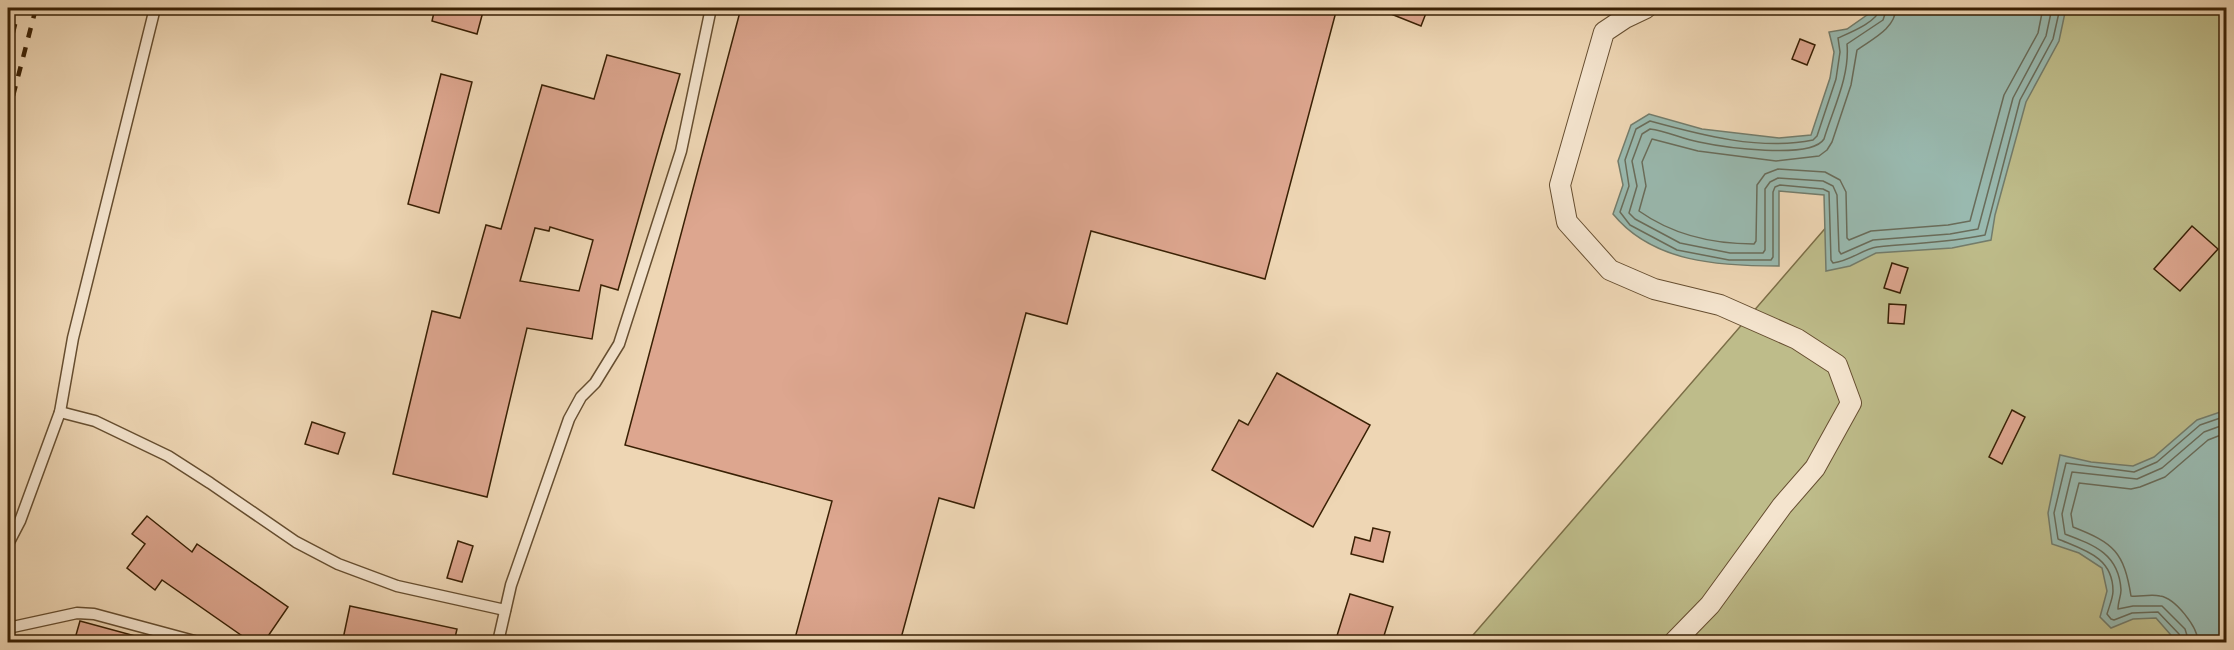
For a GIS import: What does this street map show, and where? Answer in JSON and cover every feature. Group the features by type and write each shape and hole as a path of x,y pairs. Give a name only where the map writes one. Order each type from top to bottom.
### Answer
{"street":[{"path":"1646,8 1604,32 1560,185 1568,222 1610,270 1654,289 1720,305 1807,345 1837,365 1851,403 1815,468 1782,506 1710,605 1674,642"}],"lane":[{"path":"8,544 20,521 60,411 73,338 155,8"},
{"path":"498,642 515,575 569,419 581,397 595,383 619,344 681,152 711,8"},
{"path":"60,411 95,421 168,456 296,542 338,564 397,586 505,610"},
{"path":"8,628 69,615 94,614 198,642"}],"shaded area":[{"path":"2016,8 2226,8 2226,642 1467,642"}],"water":[{"path":"1877,8 2066,8 2059,41 2026,102 1995,215 1991,240 1952,248 1876,253 1850,266 1826,271 1824,195 1779,191 1779,266 1734,265 1689,258 1668,252 1648,243 1629,230 1613,214 1623,185 1618,161 1631,125 1649,114 1702,129 1779,138 1811,135 1830,78 1834,52 1829,32 1847,29"},
{"path":"2226,410 2226,642 2177,642 2156,618 2133,619 2111,628 2100,617 2107,591 2102,568 2079,553 2052,544 2048,513 2060,455 2091,462 2133,466 2154,457 2197,420"}],"building":[{"path":"435,8 484,8 477,34 432,21"},
{"path":"741,8 1337,8 1265,279 1091,231 1067,324 1026,313 974,508 939,498 900,642 794,642 832,501 625,445"},
{"path":"1376,8 1428,8 1421,26"},
{"path":"1800,39 1815,45 1807,65 1792,59"},
{"path":"607,55 680,74 618,290 601,285 592,339 527,328 487,497 393,474 432,311 460,318 486,225 501,229 542,85 594,99","holes":["550,227 593,240 579,291 520,281 535,228 549,231"]},
{"path":"441,74 472,82 439,213 408,204"},
{"path":"2192,226 2218,249 2180,291 2154,269"},
{"path":"1892,263 1908,268 1900,293 1884,288"},
{"path":"1889,304 1906,305 1904,324 1888,323"},
{"path":"1277,373 1370,425 1313,527 1212,470 1239,420 1248,425"},
{"path":"2012,410 2025,417 2002,464 1989,457"},
{"path":"312,422 345,433 338,454 305,444"},
{"path":"147,516 192,552 197,544 288,607 264,642 251,642 162,580 155,590 127,568 145,544 132,534"},
{"path":"1373,528 1390,532 1383,562 1351,554 1355,537 1370,541"},
{"path":"458,541 473,546 462,582 447,578"},
{"path":"1350,594 1393,607 1382,642 1335,642"},
{"path":"350,606 457,629 454,642 361,642 343,639"},
{"path":"80,621 139,637 138,642 74,642"}],"railway":[{"path":"8,53 19,8"},
{"path":"8,115 36,8"}]}
